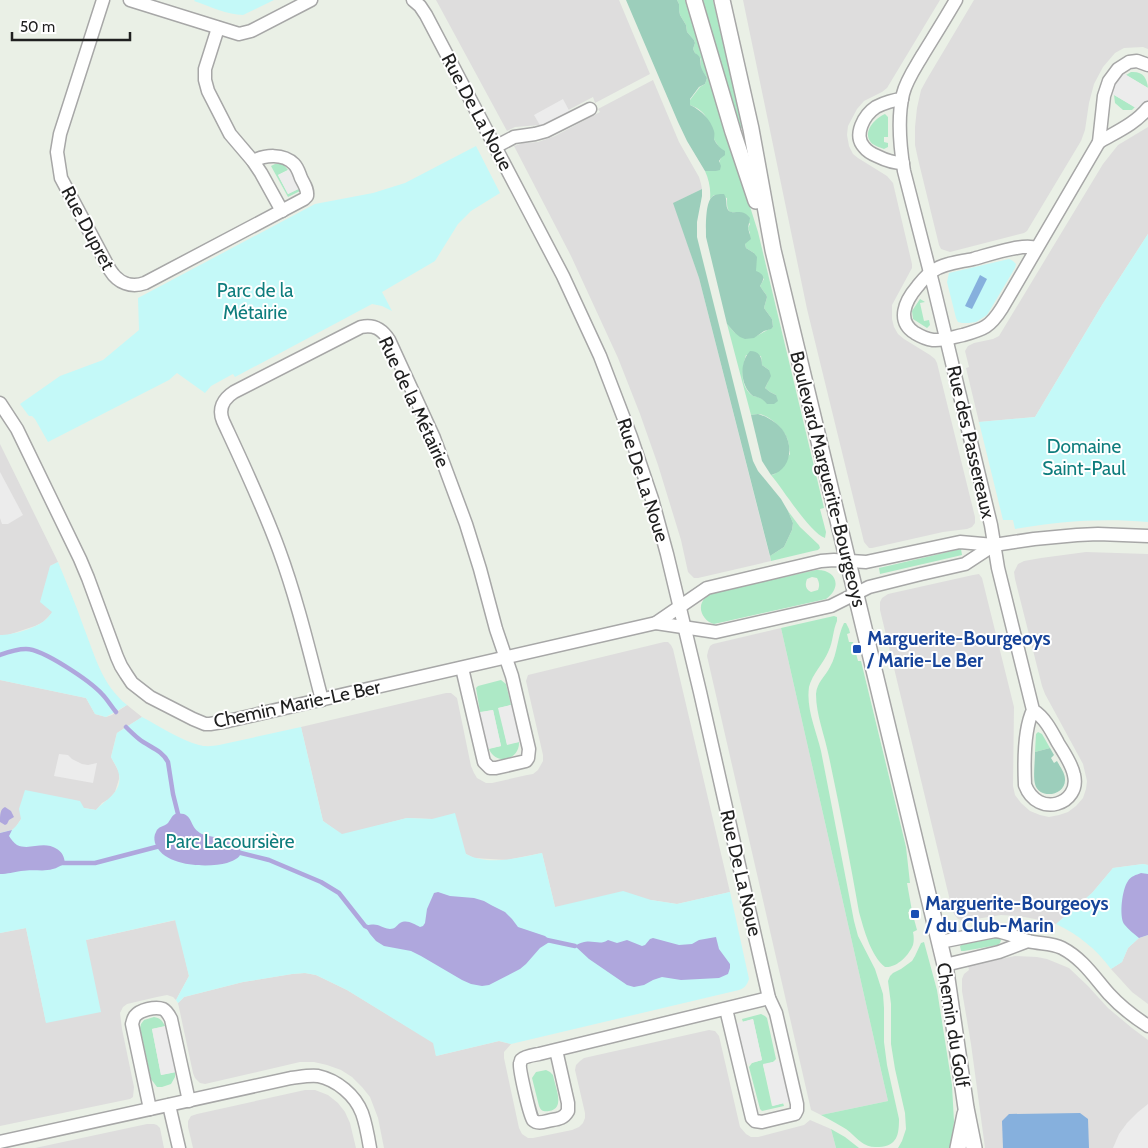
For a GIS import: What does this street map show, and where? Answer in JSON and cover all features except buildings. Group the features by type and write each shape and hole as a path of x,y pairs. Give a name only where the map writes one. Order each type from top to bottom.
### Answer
{"street":[{"name":"Rue Dupret","path":"103,0 60,134 57,159 61,178 116,278 128,285 143,284 282,211 304,199 308,194 296,166 288,160 276,156 262,157 253,161"},
{"path":"130,0 239,34 247,33 311,0"},
{"name":"Rue De La Noue","path":"413,0 426,15 559,266 602,360 625,419 652,499 667,554 769,998 776,1013 797,1104 796,1112 792,1115 762,1122 755,1121 752,1118 726,1009"},
{"name":"Boulevard Marguerite-Bourgeoys","path":"694,0 733,132 772,250"},
{"name":"Boulevard Marguerite-Bourgeoys","path":"722,0 751,129 772,250 940,942"},
{"name":"Rue des Passereaux","path":"956,0 907,83 902,99 900,132 903,163 991,525 998,568 1032,710"},
{"path":"218,28 205,69 206,85 230,134 253,161 282,211"},
{"path":"946,339 977,331 990,325 1002,308 1099,142 1104,96 1112,77 1118,69 1129,62 1137,61 1148,65"},
{"path":"902,99 887,103 872,111 862,124 860,137 863,147 868,151 888,161 903,163"},
{"path":"1099,142 1130,124 1148,108"},
{"path":"495,147 514,137 544,132 590,109"},
{"path":"930,272 950,264 1013,249 1028,246 1036,248"},
{"name":"Rue des Passereaux","path":"930,272 908,299 904,310 905,319 909,328 925,338 933,340 946,339"},
{"name":"Rue de la Métairie","path":"322,700 297,604 280,551 257,494 223,422 221,410 226,398 234,392 361,327 375,327 386,335 420,406 444,462 466,524 506,658"},
{"name":"Chemin Marie-Le Ber","path":"0,403 17,429 80,559 119,661 132,682 150,697 205,724 221,723 656,623 716,632 832,606 869,587 965,564 994,545"},
{"path":"994,545 1077,535 1148,536"},
{"name":"Chemin Marie-Le Ber","path":"656,623 707,588 821,561 866,562 960,542 994,545"},
{"path":"462,668 484,762 490,768 501,768 526,761 529,754 514,683 506,658"},
{"path":"1032,710 1039,714 1050,729 1075,777 1072,792 1067,798 1052,805 1042,804 1034,799 1027,791 1025,785 1026,735 1032,710"},
{"path":"940,942 995,931 1028,941 1062,948 1090,970 1120,1005 1148,1026"},
{"path":"945,965 999,952 1028,941"},
{"name":"Chemin du Golf","path":"940,942 974,1148"},
{"path":"556,1050 568,1111 559,1119 537,1122 533,1120 529,1111 520,1072 520,1064 526,1057 769,998"},
{"path":"150,1109 132,1024 136,1016 144,1011 153,1009 162,1009 171,1019 189,1101"},
{"path":"0,1142 291,1078 318,1076 336,1083 357,1103 370,1148"},
{"path":"170,1105 179,1148"},
{"name":"Chemin du Golf","path":"958,1148 966,1108"}],"shaded area":[{"path":"436,0 619,0 650,74 595,103 593,97 540,125 515,127 507,131"},
{"path":"743,0 940,0 887,88 864,101 857,109 848,126 847,135 853,154 887,176 893,183 912,268 892,305 892,319 898,334 930,355 937,363 975,517 975,523 972,527 872,548 869,548 864,542 807,309"},
{"path":"974,0 1148,0 1148,49 1143,47 1124,48 1115,53 1103,67 1094,84 1081,141 1027,231 950,252 941,249 939,245 915,145 915,127 921,90"},
{"path":"1118,70 1148,88 1148,108 1144,113 1106,90"},
{"path":"653,80 679,142 701,184 702,189 674,203 699,278 771,561 698,578 694,578 688,572 681,540 658,465 618,358 571,256 514,146 538,142 555,136 600,112 598,109"},
{"path":"563,99 573,118 544,132 534,115"},
{"path":"1148,127 1148,234 1102,305 1035,417 979,422 966,368 969,367 965,351 968,346 974,343 999,336 1103,164 1118,145"},
{"path":"296,166 305,186 288,194 278,175"},
{"path":"980,275 987,279 972,309 965,306"},
{"path":"0,444 58,562 50,566 53,612 43,622 8,635 0,635"},
{"path":"0,472 23,515 8,524 2,524 0,518"},
{"path":"1086,552 1148,554 1148,865 1113,868 1092,893 1056,924 1019,916 1001,915 963,921 958,919 952,909 880,610 880,602 888,594 979,574 982,578 1014,707 1013,786 1015,795 1030,811 1049,817 1059,815 1068,812 1083,798 1087,781 1083,764 1042,686 1014,572 1018,564 1024,561"},
{"path":"781,628 888,1101 821,1115 811,1110 707,656 710,646 713,644"},
{"path":"668,642 673,649 730,892 677,904 651,900 555,907 542,853 507,860 474,858 466,854 432,819 407,818 342,835 323,821 301,727 451,693 457,698 471,766 477,778 486,783 492,783 533,774 538,770 543,761 543,755 526,681 528,675"},
{"path":"0,680 86,698 95,714 106,717 127,705 142,717 117,733 111,757 119,772 119,779 115,792 96,810 84,808 21,815 21,819 15,828 0,833"},
{"path":"519,703 527,740 507,745 498,708"},
{"path":"493,710 501,746 481,750 472,714"},
{"path":"59,754 68,755 82,764 97,763 93,783 54,776"},
{"path":"5,807 11,811 14,817 5,825 0,822 0,815"},
{"path":"175,814 188,817 196,830 204,835 232,842 240,850 240,855 236,859 219,865 187,864 167,857 155,843 155,833 168,823"},
{"path":"12,830 9,836 17,845 22,847 52,846 62,854 65,863 48,870 27,870 0,874 0,833"},
{"path":"1141,873 1148,874 1148,935 1139,938 1124,924 1121,909 1128,881"},
{"path":"438,892 450,896 474,898 484,901 505,912 518,927 545,936 551,941 540,948 520,969 489,985 482,986 462,980 411,951 384,946 376,941 365,926 376,925 392,929 400,923 410,922 420,927 423,926 427,909 434,893"},
{"path":"176,920 189,976 176,1000 167,995 157,997 127,1004 120,1013 134,1087 133,1097 0,1126 0,933 26,928 46,1022 86,940"},
{"path":"1148,935 1148,1004 1132,992 1111,969 1122,962 1128,948 1139,938"},
{"path":"716,937 719,949 730,964 728,974 719,978 681,980 662,977 634,987 627,985 589,959 575,946 585,942 604,942 608,940 617,943 627,940 642,946 653,938 679,945 692,944 699,940"},
{"path":"1015,956 1047,959 1069,968 1108,1008 1148,1040 1148,1148 985,1148 962,991 962,979 969,970 968,966"},
{"path":"305,973 316,975 347,990 434,1043 436,1056 499,1041 511,1044 504,1052 504,1058 519,1128 522,1134 528,1138 572,1130 583,1123 585,1113 575,1070 576,1065 584,1058 709,1030 715,1031 719,1036 740,1127 746,1134 751,1137 758,1137 804,1125 810,1120 831,1129 836,1148 384,1148 378,1118 370,1097 352,1077 341,1070 314,1062 300,1062 205,1084 200,1083 195,1078 178,1003 184,997 243,982"},
{"path":"753,1019 762,1060 740,1066 730,1025"},
{"path":"172,1025 182,1071 161,1075 152,1029"},
{"path":"787,1059 796,1100 773,1106 763,1064"},
{"path":"305,1090 315,1090 328,1095 338,1103 350,1123 356,1148 193,1148 188,1127 188,1121 191,1116"},
{"path":"1148,1104 1148,1148 1113,1148 1119,1134 1127,1123"},
{"path":"1080,1113 1088,1119 1089,1148 1003,1148 1002,1121 1009,1114"},
{"path":"154,1124 160,1128 164,1148 35,1148"}],"green space":[{"path":"195,0 274,0 243,15 237,15"},
{"path":"626,0 677,0 680,15 686,25 687,32 695,43 693,49 700,57 701,68 707,78 705,84 699,87 690,99 690,105 708,119 713,127 715,141 725,151 725,155 719,161 720,170 705,171 687,141"},
{"path":"677,0 685,0 758,232 824,508 820,509 826,532 825,538 804,520 771,475 775,474 790,454 785,434 776,423 767,417 759,414 751,415 727,324 735,333 754,337 773,327 772,319 764,308 767,296 760,286 764,279 756,272 754,253 746,248 745,244 750,233 748,228 750,224 740,212 730,212 727,206 727,198 714,195 710,199 708,178 705,171 716,171 721,152 705,115 690,105 690,100 700,87 705,84 707,78 701,69 701,59 693,49 694,40 687,32 686,25 680,15","holes":["746,355 761,356 762,365 769,370 768,382 765,388 776,395 764,400 753,396 749,392 745,387 743,377"]},
{"path":"703,0 713,0 743,128 737,129"},
{"path":"1131,72 1144,76 1148,88 1126,75"},
{"path":"1114,95 1135,107 1132,110 1123,110 1115,103"},
{"path":"885,114 888,117 888,137 884,137 884,142 888,143 888,147 884,149 871,142 868,133 874,121"},
{"name":"Parc de la Métairie","path":"476,146 500,193 471,211 458,224 435,261 382,292 392,311 372,304 235,377 233,374 231,375 211,386 205,393 177,373 169,380 48,442 35,419 29,416 20,404 60,376 103,360 139,330 138,298 315,204 373,193 405,183"},
{"path":"283,164 288,170 278,175 288,194 298,189 300,191 288,197 271,166"},
{"path":"702,189 697,222 697,237 753,461 758,471 781,499 793,523 792,530 784,547 770,556 699,278 673,203"},
{"path":"724,194 730,212 741,212 750,218 748,228 751,239 745,244 746,248 757,257 756,271 763,276 760,286 767,296 764,308 772,319 773,327 754,338 745,339 740,337 727,324 706,237 706,216 710,200 714,195"},
{"name":"Domaine Saint-Paul","path":"1148,234 1148,522 1081,521 1015,529 1013,520 1003,520 979,422 1035,417 1102,305"},
{"path":"1009,259 1016,264 1015,268 987,315 976,322 958,322 947,282 949,273"},
{"path":"920,299 925,302 920,303 924,321 929,320 930,325 927,328 913,319 912,311"},
{"path":"750,351 758,353 761,357 762,365 769,370 771,376 765,388 776,395 778,401 774,404 767,404 761,398 753,396 743,381 744,362"},
{"path":"758,414 779,426 784,432 789,445 786,463 771,475 762,461 751,415"},
{"path":"788,511 820,548 771,561 770,556 784,547 792,530 793,523"},
{"path":"961,549 962,555 880,574 879,568"},
{"path":"58,562 100,669 111,688 127,705 106,717 95,714 86,698 0,680 0,635 29,629 40,624 49,616 52,612 40,602 50,566"},
{"path":"816,570 828,572 836,584 826,599 714,624 704,617 701,609 702,602 712,593","holes":["817,578 818,590 811,592 806,587 807,579"]},
{"path":"834,616 837,617 837,621 831,643 827,655 811,682 808,695 812,719 821,751 854,921 858,936 875,969 883,994 884,1042 899,1125 896,1139 890,1144 879,1147 864,1144 846,1129 821,1115 888,1101 781,628"},
{"path":"844,623 846,623 849,629 850,633 847,634 849,642 853,642 858,661 861,661 906,847 910,883 907,883 912,911 908,912 910,920 914,919 917,930 913,932 914,939 909,953 898,963 889,967 885,967 880,962 872,950 859,912 837,796 816,702 818,686 833,662"},
{"path":"501,680 506,684 511,705 499,708 507,744 519,742 516,753 507,759 497,758 489,749 501,746 493,710 480,712 476,688"},
{"name":"Parc Lacoursière","path":"142,717 184,740 207,746 301,727 323,821 342,834 407,818 432,819 455,813 466,854 484,860 503,860 542,853 555,907 623,891 651,900 677,904 730,892 749,979 744,987 739,990 511,1044 499,1041 436,1056 433,1043 347,990 316,975 305,973 292,974 243,982 184,997 178,1003 176,1000 189,976 175,920 86,940 101,1012 46,1023 26,928 0,933 0,833 12,830 21,819 19,809 25,790 80,801 84,808 96,810 113,794 119,784 117,769 111,757 117,733"},
{"path":"1038,732 1042,734 1050,748 1035,752 1036,734"},
{"path":"1050,748 1054,755 1051,758 1054,763 1057,761 1065,779 1061,789 1052,794 1047,794 1037,789 1035,784 1035,752"},
{"path":"1148,865 1148,935 1139,938 1128,948 1122,962 1111,969 1086,943 1056,924 1092,893 1113,868"},
{"path":"995,938 1001,940 998,945 961,951 960,946 963,944"},
{"path":"924,942 937,990 952,1085 954,1122 951,1148 898,1148 906,1129 905,1113 891,1044 891,1004 888,981 893,973 912,961 921,943"},
{"path":"761,1014 767,1018 776,1059 763,1065 772,1106 783,1103 784,1106 762,1111 749,1067 752,1063 762,1060 753,1019 743,1022 742,1019"},
{"path":"154,1017 161,1020 165,1026 152,1029 161,1075 175,1072 175,1077 171,1084 162,1087 157,1087 151,1079 140,1028 144,1020"},
{"path":"546,1070 553,1075 558,1097 557,1106 549,1111 542,1110 539,1106 532,1078 536,1072"},
{"path":"831,1129 845,1137 859,1148 836,1148"}],"waterway":[{"path":"0,655 26,649 43,654 87,681 102,694 116,712"},
{"path":"126,727 139,739 162,754 168,762 179,818"},
{"path":"61,863 95,863 160,846"},
{"path":"237,852 269,860 321,882 339,893 365,926 369,928"},
{"path":"547,940 575,946"}],"place":[{"name":"Marguerite-Bourgeoys / Marie-Le Ber","path":"857,649"},
{"name":"Marguerite-Bourgeoys / du Club-Marin","path":"915,914"}]}
